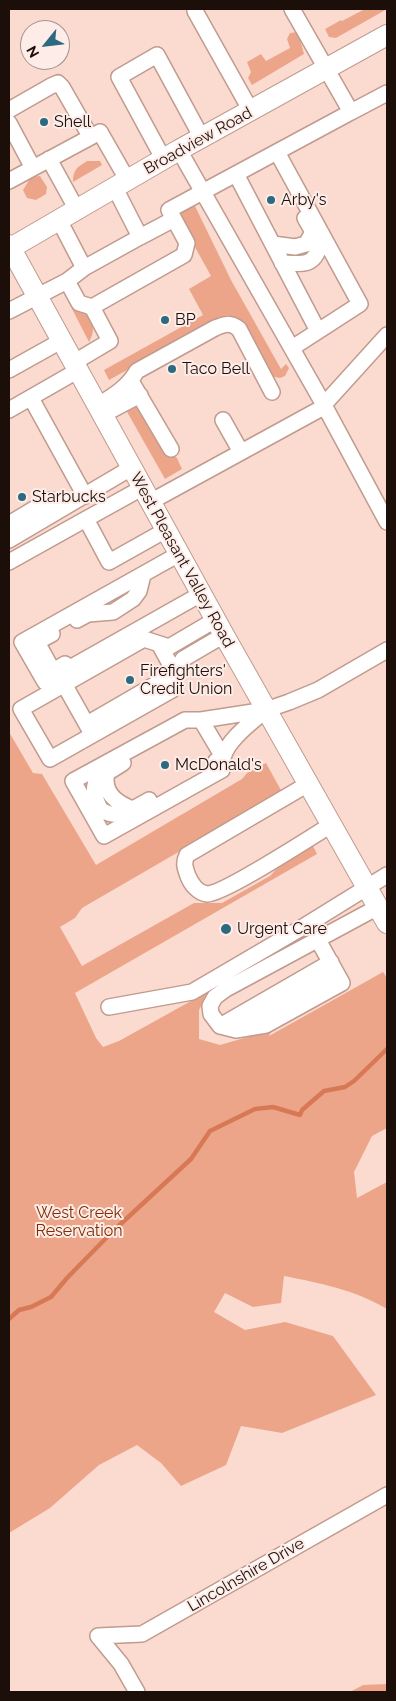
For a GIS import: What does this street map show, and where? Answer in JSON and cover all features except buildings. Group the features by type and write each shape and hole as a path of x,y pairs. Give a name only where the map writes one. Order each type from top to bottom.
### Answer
{"main road":[{"name":"Broadview Road","path":"9,248 387,35"},
{"name":"West Pleasant Valley Road","path":"9,248 331,826 384,915"}],"street":[{"path":"292,9 351,112"},
{"path":"195,10 251,111"},
{"path":"202,138 157,55 119,77 172,155 204,193 324,405 387,522"},
{"path":"9,110 51,86 58,84 62,87 90,136"},
{"path":"92,307 184,256 187,243 169,210 204,193 387,93"},
{"path":"9,123 32,168"},
{"path":"9,181 100,132 140,237"},
{"path":"278,152 360,304 292,348"},
{"path":"49,159 77,210"},
{"path":"236,174 318,331"},
{"path":"286,269 306,264 317,256 320,245 290,188 290,175"},
{"path":"9,311 67,281 84,268 174,219"},
{"path":"59,220 84,268"},
{"path":"273,244 295,247 306,244 312,232"},
{"path":"286,269 311,272 333,254"},
{"path":"9,410 31,398 110,341 92,307 79,303 67,281"},
{"path":"99,411 131,381 137,371 215,328 226,324 232,324 239,329 272,392"},
{"path":"9,562 86,519 146,495 241,452 311,414 324,405 387,335"},
{"path":"9,370 61,341"},
{"path":"131,381 171,449"},
{"path":"99,411 140,395"},
{"path":"31,398 85,496"},
{"path":"223,420 241,452"},
{"path":"9,540 131,468"},
{"path":"9,524 49,500 71,503"},
{"path":"86,519 110,562 166,530"},
{"path":"180,554 22,642 45,682 201,594"},
{"path":"220,628 182,659 172,690 90,729 50,759 21,709 144,639 169,647 220,628"},
{"path":"159,644 176,673"},
{"path":"266,710 228,746 223,758 222,770 104,836 73,781 193,720 266,710 318,690 387,650"},
{"path":"64,684 90,729"},
{"path":"193,720 223,758"},
{"path":"193,720 107,772 105,780 108,793 124,806 133,808 223,758"},
{"path":"308,784 187,855 184,860 184,868 190,881 198,890 206,894 216,892 331,826"},
{"path":"110,1007 192,992 387,875"},
{"path":"318,940 342,983 266,1025 236,1030 220,1026 211,1014 210,1006 215,997 226,989 318,940 384,915"},
{"path":"220,1026 333,968"},
{"name":"Lincolnshire Drive","path":"137,1692 121,1664 98,1636 142,1634 387,1495"}],"green space":[{"path":"365,9 387,9 336,38 329,37 325,29"},
{"path":"298,32 304,54 252,85 248,78 251,72 247,62 261,54 266,61 290,48 287,39 290,33"},
{"path":"87,161 100,161 102,165 73,182 76,169"},
{"path":"40,176 47,187 46,194 36,200 27,198 23,190 31,177"},
{"path":"194,204 231,280 281,369 286,364 289,368 285,376 280,378 269,376 240,322 227,315 109,380 104,370 203,315 189,289 211,276 180,220 182,211"},
{"path":"70,305 82,311 90,319 93,330 89,342"},
{"path":"134,405 141,413 161,448 177,458 182,469 165,479 126,410"},
{"name":"West Creek Reservation","path":"9,732 33,773 42,774 96,865 266,763 282,792 82,908 75,918 60,927 82,966 194,903 222,903 270,876 281,864 313,846 317,854 75,993 96,1038 103,1047 119,1041 209,991 199,1010 199,1039 220,1045 272,1030 269,1036 383,972 387,978 387,1128 372,1136 354,1172 357,1198 387,1182 387,1309 350,1292 284,1276 281,1303 253,1307 225,1293 214,1312 245,1330 285,1322 333,1336 376,1395 282,1433 241,1426 226,1465 181,1486 161,1463 137,1445 99,1465 50,1508 9,1533"},
{"path":"387,1684 387,1692 350,1692 363,1685"}],"waterway":[{"path":"9,1319 19,1310 31,1307 51,1297 112,1232 191,1159 210,1131 255,1109 273,1107 300,1115 302,1110 324,1091 345,1087 354,1081 387,1049"}],"place":[{"name":"Shell","path":"44,122"},
{"name":"Arby's","path":"271,200"},
{"name":"BP","path":"165,320"},
{"name":"Taco Bell","path":"172,369"},
{"name":"Starbucks","path":"22,497"},
{"name":"Firefighters' Credit Union","path":"130,680"},
{"name":"McDonald's","path":"165,765"},
{"name":"Urgent Care","path":"226,929"}]}
